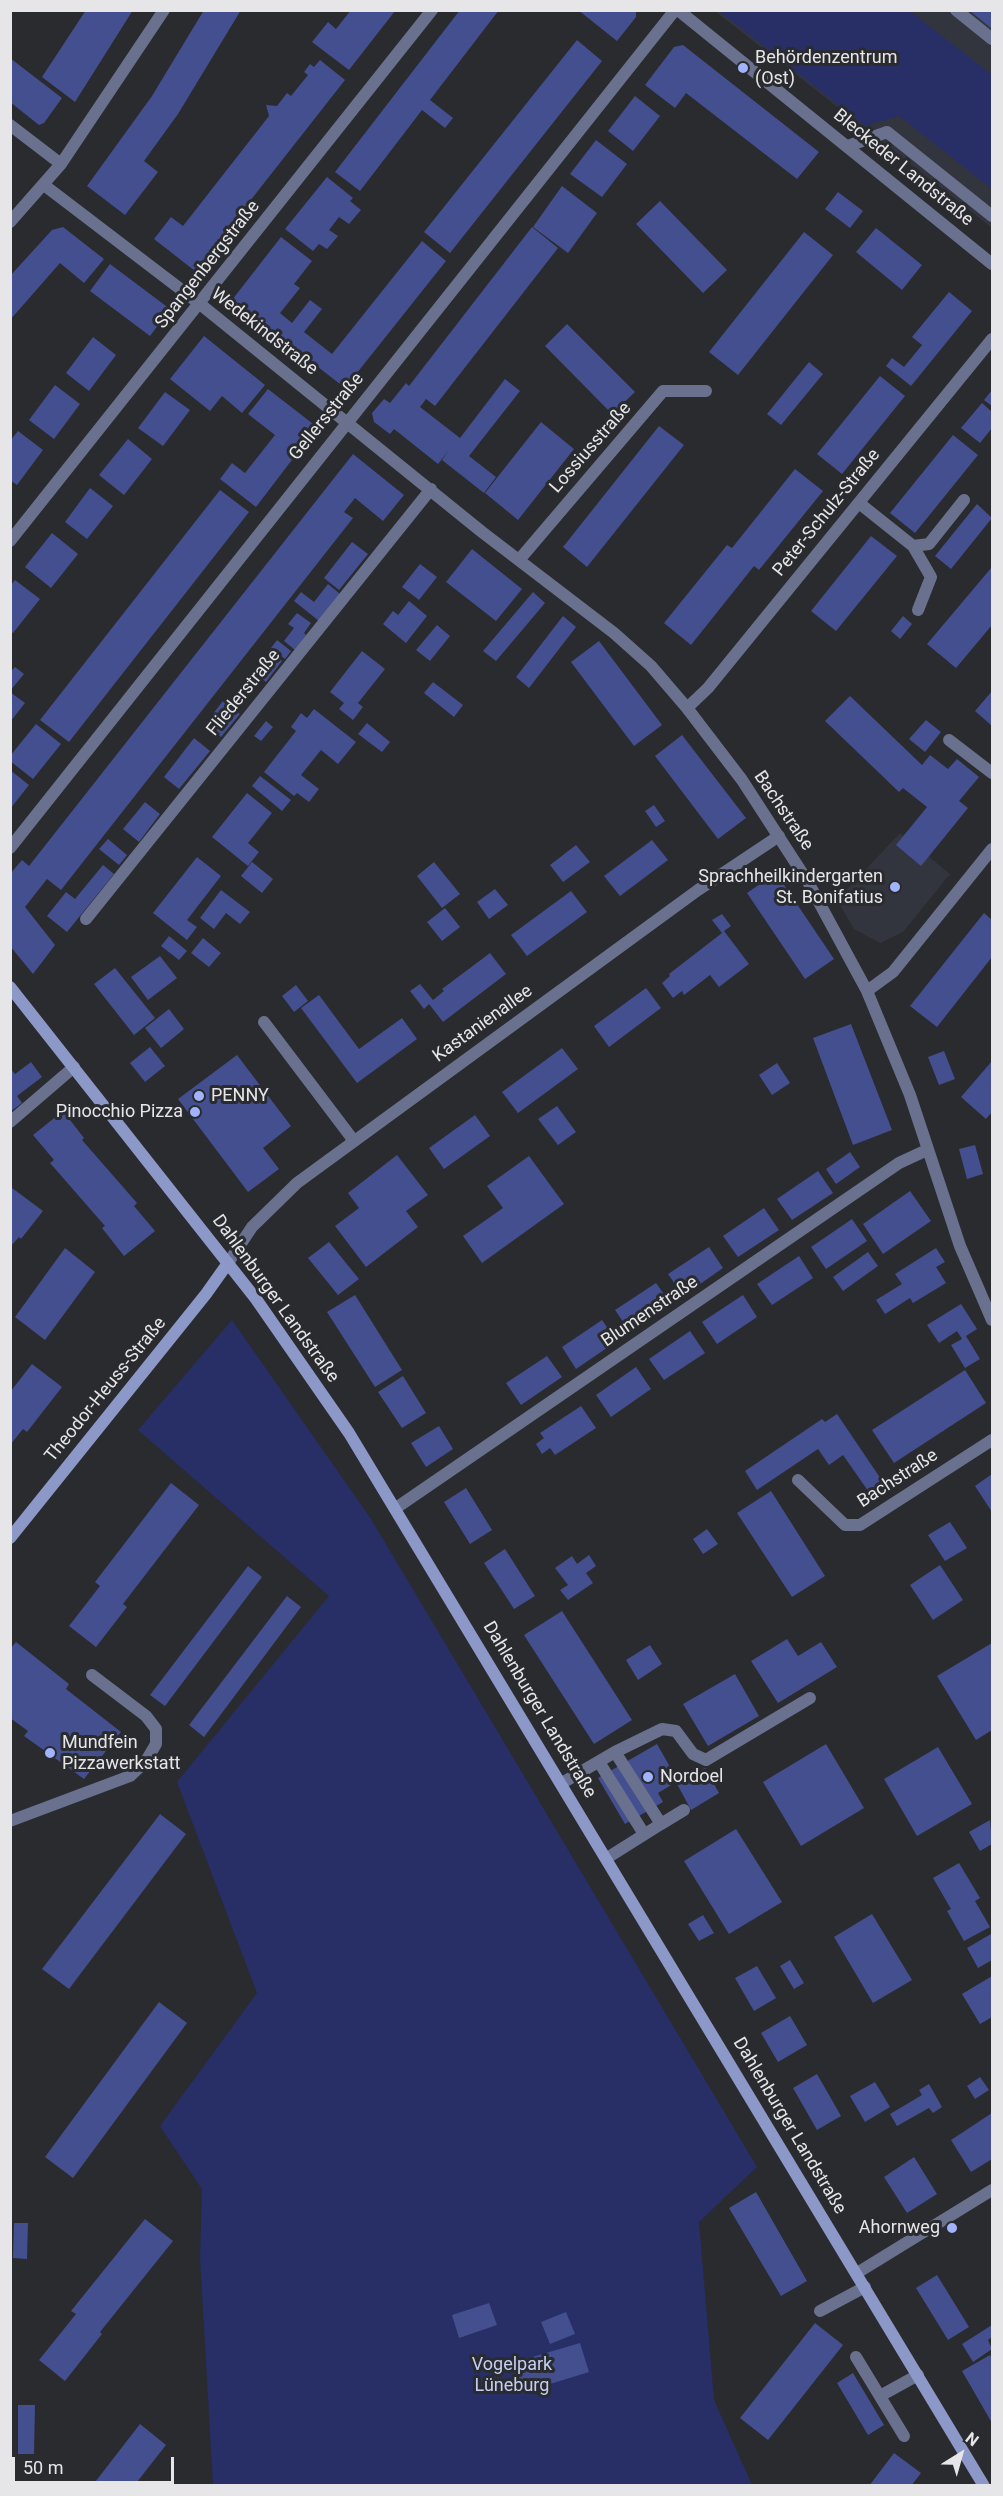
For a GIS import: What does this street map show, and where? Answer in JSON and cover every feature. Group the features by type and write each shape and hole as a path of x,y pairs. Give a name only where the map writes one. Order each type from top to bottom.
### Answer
{"main road":[{"name":"Dahlenburger Landstraße","path":"10,987 228,1263 295,1352 396,1508 984,2486"},
{"name":"Theodor-Heuss-Straße","path":"10,1538 228,1263"}],"street":[{"path":"10,222 61,164 164,10"},
{"name":"Spangenbergstraße","path":"10,541 432,10"},
{"name":"Bleckeder Landstraße","path":"676,10 993,264"},
{"name":"Gellersstraße","path":"10,848 347,421 676,10"},
{"path":"957,10 993,39"},
{"path":"10,124 61,164"},
{"path":"848,146 887,132 993,216"},
{"name":"Wedekindstraße","path":"44,185 200,304 431,489"},
{"name":"Peter-Schulz-Straße","path":"687,708 708,688 993,339"},
{"name":"Lossiusstraße","path":"519,560 663,391 706,391"},
{"name":"Bachstraße","path":"431,489 630,646 687,708 742,780 808,882 867,991 901,1073 960,1246 993,1320"},
{"name":"Fliederstraße","path":"86,918 431,489"},
{"path":"913,546 929,544 964,500"},
{"path":"859,502 913,546 931,577 918,610"},
{"path":"949,740 993,773"},
{"name":"Kastanienallee","path":"228,1263 252,1227 297,1183 698,890 779,836"},
{"path":"867,991 893,972 993,849"},
{"path":"264,1022 354,1141"},
{"path":"10,1122 74,1067"},
{"name":"Blumenstraße","path":"396,1508 899,1162 927,1150"},
{"path":"981,1296 993,1288"},
{"name":"Bachstraße","path":"798,1480 845,1525 860,1525 993,1440"},
{"path":"10,1821 130,1776 146,1761 156,1744 156,1729 146,1716 92,1675"},
{"path":"562,1783 615,1752 662,1729 676,1731 693,1754 706,1760 810,1698"},
{"path":"615,1752 661,1824"},
{"path":"599,1762 644,1834"},
{"path":"606,1858 684,1810"},
{"path":"856,2273 993,2190"},
{"path":"820,2311 865,2287"},
{"path":"856,2357 904,2436"},
{"path":"880,2396 918,2375"}],"shaded area":[{"path":"715,11 992,11 992,228"},
{"name":"Sprachheilkindergarten St. Bonifatius","path":"900,833 950,874 903,932 880,943 854,929 837,900"}],"green space":[{"path":"719,11 910,11 992,75 992,189 899,116 865,126"},
{"name":"Vogelpark Lüneburg","path":"232,1320 371,1519 757,2167 699,2222 714,2400 752,2485 213,2485 200,2258 202,2189 160,2126 257,1993 177,1782 329,1596 138,1430"}],"building":[{"path":"86,10 133,10 75,102 42,77"},
{"path":"204,10 241,10 178,114 144,161 158,172 125,215 87,186 152,96"},
{"path":"351,10 395,11 349,70 312,42 328,22 336,29"},
{"path":"460,10 499,10 430,100 453,118 445,128 422,110 360,191 335,172"},
{"path":"578,10 636,10 636,17 617,41"},
{"path":"969,10 992,10 992,29"},
{"path":"577,40 602,61 450,253 424,232"},
{"path":"683,45 819,152 797,179 686,93 675,108 645,85 674,47"},
{"path":"10,58 62,98 44,123 39,125 10,102"},
{"path":"320,60 345,80 195,271 154,239 171,217 183,226 269,116 266,105 277,106 287,93 291,96 308,75 304,72 310,64 314,67"},
{"path":"635,96 660,116 633,151 608,131"},
{"path":"596,140 627,164 602,197 570,174"},
{"path":"327,177 353,198 350,201 361,210 349,224 339,217 329,230 338,236 327,249 319,244 313,251 285,229"},
{"path":"562,186 597,213 568,253 533,227"},
{"path":"838,192 863,211 850,228 825,209"},
{"path":"660,201 727,270 703,293 636,224"},
{"path":"63,227 104,259 84,283 60,263 10,320 10,276 52,230"},
{"path":"532,227 558,248 435,406 426,399 420,407 460,438 505,379 520,391 469,456 496,477 484,493 442,460 449,450 438,464 394,429 390,434 374,422 372,413 384,399 390,403 406,383 409,386"},
{"path":"876,228 922,265 902,290 856,252"},
{"path":"804,232 833,255 738,375 709,352"},
{"path":"281,237 312,261 294,284 300,288 280,313 292,323 310,300 322,309 304,332 332,354 422,241 446,261 345,388 232,300"},
{"path":"110,264 170,309 150,336 90,291"},
{"path":"949,292 972,311 911,386 886,366 892,358 904,367 922,345 912,337"},
{"path":"567,324 635,392 612,414 545,346"},
{"path":"204,336 265,385 242,413 222,396 210,411 170,379"},
{"path":"93,337 116,355 89,391 66,373"},
{"path":"809,362 823,374 781,425 767,414"},
{"path":"880,376 905,396 842,474 817,454"},
{"path":"55,385 80,404 54,439 29,420"},
{"path":"268,389 317,427 256,507 220,479 232,463 245,473 275,435 248,414"},
{"path":"992,390 992,406 984,400"},
{"path":"165,392 190,410 163,446 138,428"},
{"path":"982,403 992,412 992,428 980,443 961,428"},
{"path":"541,422 574,449 518,520 485,493"},
{"path":"659,426 684,445 587,567 563,547"},
{"path":"18,431 43,450 17,485 10,480 10,441"},
{"path":"953,435 978,455 915,533 890,513"},
{"path":"128,439 152,459 124,495 99,475"},
{"path":"353,454 404,495 383,521 355,498 344,512 353,518 61,890 47,879 25,907 55,945 33,974 10,946 10,874 22,860 29,866"},
{"path":"795,469 823,491 759,570 754,566 691,645 664,623 727,545 732,548"},
{"path":"90,488 113,506 87,539 65,522"},
{"path":"220,490 249,512 69,742 40,720"},
{"path":"977,504 992,518 951,569 935,556"},
{"path":"52,533 78,554 51,588 25,567"},
{"path":"871,536 897,556 836,631 811,611"},
{"path":"352,542 368,554 339,590 324,578"},
{"path":"472,549 522,589 496,621 446,582"},
{"path":"420,564 437,577 419,600 402,587"},
{"path":"992,567 992,625 956,668 927,644"},
{"path":"15,580 40,599 13,633 10,631 10,586"},
{"path":"328,584 340,594 319,621 294,601 301,592 314,602"},
{"path":"533,592 545,603 496,661 483,651"},
{"path":"409,601 427,616 406,643 383,624 393,611 398,615"},
{"path":"297,613 311,623 304,633 306,635 295,650 284,641 294,628 288,624"},
{"path":"563,616 576,627 529,688 516,677"},
{"path":"903,616 912,624 900,639 891,631"},
{"path":"437,625 450,636 430,661 416,650"},
{"path":"277,640 291,651 285,659 271,648"},
{"path":"599,641 662,725 634,746 571,662"},
{"path":"362,651 385,669 358,703 363,707 353,720 339,709 344,703 330,692"},
{"path":"275,656 282,661 266,682 253,672 261,663 266,667"},
{"path":"15,667 24,674 10,691 10,672"},
{"path":"433,682 463,705 454,717 424,693"},
{"path":"992,691 992,726 975,711"},
{"path":"10,692 25,703 10,722"},
{"path":"850,696 922,765 930,755 948,769 957,759 979,777 959,801 968,808 921,866 896,845 927,807 903,788 899,792 825,721"},
{"path":"223,701 240,714 221,737 205,724"},
{"path":"314,709 356,742 338,764 321,750 301,775 319,789 309,802 297,793 294,796 264,772 296,731 291,727 301,713 307,718"},
{"path":"926,720 941,732 925,752 909,739"},
{"path":"266,721 273,727 261,741 254,736"},
{"path":"367,723 390,742 382,752 358,734"},
{"path":"36,724 61,744 33,779 10,761 10,756"},
{"path":"682,735 746,818 718,839 655,756"},
{"path":"194,738 210,751 179,789 164,777"},
{"path":"10,770 29,785 10,809"},
{"path":"260,776 291,800 282,811 252,786"},
{"path":"247,793 272,813 248,843 259,852 248,866 212,837"},
{"path":"145,802 160,814 139,842 123,829"},
{"path":"654,805 665,821 656,827 645,811"},
{"path":"108,839 127,855 119,865 99,849"},
{"path":"652,840 668,860 620,896 604,876"},
{"path":"576,845 590,862 563,882 550,865"},
{"path":"197,857 221,876 187,920 197,927 187,940 153,913"},
{"path":"252,862 273,879 262,893 241,876"},
{"path":"434,862 460,894 442,908 417,876"},
{"path":"103,865 114,874 67,932 47,916 66,892 75,899"},
{"path":"776,873 834,959 805,979 747,893"},
{"path":"495,889 508,905 489,919 477,902"},
{"path":"221,890 250,912 240,924 226,913 214,929 200,918"},
{"path":"571,891 587,912 527,956 511,935"},
{"path":"445,908 460,927 442,941 427,922"},
{"path":"984,913 992,920 992,957 937,1027 910,1006"},
{"path":"722,914 731,926 724,931 749,964 719,987 710,975 684,995 682,991 673,998 662,983 670,976 669,974 722,933 712,920"},
{"path":"169,936 187,951 179,960 161,946"},
{"path":"203,938 221,953 209,967 191,953"},
{"path":"490,953 506,974 443,1022 429,1004 424,1009 410,991 420,984 433,1000 444,991 442,989"},
{"path":"160,956 177,978 148,1000 131,977"},
{"path":"115,968 155,1018 134,1035 94,984"},
{"path":"296,985 308,1001 294,1012 282,996"},
{"path":"646,988 661,1008 609,1047 594,1026"},
{"path":"319,995 359,1049 402,1018 417,1039 357,1083 301,1008"},
{"path":"169,1009 184,1029 161,1048 145,1028"},
{"path":"851,1024 892,1130 853,1145 813,1038"},
{"path":"150,1047 165,1066 145,1082 130,1063"},
{"path":"562,1048 578,1069 518,1113 502,1092"},
{"path":"944,1051 955,1079 939,1085 928,1057"},
{"path":"237,1055 291,1126 263,1148 279,1169 248,1192 178,1099"},
{"path":"992,1061 992,1112 986,1119 961,1097"},
{"path":"31,1062 42,1077 17,1096 22,1103 10,1112 10,1068 15,1074"},
{"path":"777,1063 790,1083 772,1095 759,1075"},
{"path":"557,1106 576,1132 558,1145 538,1119"},
{"path":"63,1111 84,1138 82,1140 137,1203 134,1206 155,1231 124,1256 102,1228 105,1226 50,1163 54,1160 33,1135"},
{"path":"475,1115 490,1136 444,1169 429,1148"},
{"path":"975,1145 983,1174 967,1179 959,1149"},
{"path":"850,1152 860,1167 836,1184 826,1169"},
{"path":"397,1155 428,1195 406,1211 418,1227 366,1267 335,1226 359,1208 348,1193"},
{"path":"529,1156 564,1204 482,1263 463,1236 503,1208 487,1186"},
{"path":"818,1171 833,1193 792,1220 777,1199"},
{"path":"12,1188 43,1211 21,1239 19,1237 10,1247"},
{"path":"910,1191 931,1221 883,1254 863,1224"},
{"path":"764,1208 779,1230 738,1257 723,1236"},
{"path":"852,1219 867,1241 826,1269 811,1247"},
{"path":"329,1242 359,1279 338,1295 308,1258"},
{"path":"709,1247 723,1268 683,1296 668,1274"},
{"path":"65,1248 95,1272 45,1340 15,1317"},
{"path":"936,1248 945,1262 936,1267 946,1283 913,1303 910,1298 885,1314 876,1300 902,1284 895,1274"},
{"path":"868,1252 878,1266 843,1291 833,1277"},
{"path":"799,1256 813,1278 772,1305 757,1284"},
{"path":"656,1283 671,1304 630,1332 615,1310"},
{"path":"355,1295 402,1370 375,1387 327,1312"},
{"path":"743,1295 757,1317 717,1344 702,1322"},
{"path":"961,1304 977,1329 966,1336 980,1359 965,1368 951,1345 962,1339 957,1331 939,1343 927,1325"},
{"path":"602,1320 617,1341 576,1369 562,1347"},
{"path":"690,1331 705,1353 664,1380 649,1359"},
{"path":"547,1356 562,1377 521,1405 506,1383"},
{"path":"32,1364 62,1387 27,1432 23,1429 10,1445 10,1392"},
{"path":"636,1367 651,1389 611,1417 596,1395"},
{"path":"965,1370 986,1403 894,1463 872,1430"},
{"path":"403,1376 426,1413 402,1428 378,1392"},
{"path":"581,1406 596,1428 555,1455 550,1448 542,1454 536,1444 544,1438 540,1433"},
{"path":"837,1414 887,1488 873,1498 843,1455 829,1465 818,1449 757,1490 745,1471 822,1419 825,1422"},
{"path":"439,1426 453,1449 426,1467 411,1443"},
{"path":"992,1474 992,1512 975,1486"},
{"path":"171,1483 199,1505 123,1604 127,1607 96,1647 69,1626 100,1586 95,1582"},
{"path":"466,1488 492,1530 470,1544 444,1502"},
{"path":"771,1491 825,1576 792,1597 737,1513"},
{"path":"950,1522 967,1548 945,1561 928,1535"},
{"path":"707,1529 718,1544 703,1554 693,1539"},
{"path":"505,1549 535,1596 514,1609 484,1563"},
{"path":"589,1555 596,1566 586,1573 593,1583 568,1600 560,1590 568,1585 555,1568 572,1556 577,1564"},
{"path":"940,1565 963,1600 933,1620 910,1585"},
{"path":"248,1566 262,1577 165,1706 150,1695"},
{"path":"287,1596 301,1607 204,1737 189,1725"},
{"path":"562,1611 632,1720 594,1744 524,1635"},
{"path":"787,1639 798,1656 821,1642 837,1667 778,1703 751,1661"},
{"path":"16,1642 69,1684 66,1689 121,1732 84,1779 24,1736 28,1731 10,1718 10,1649"},
{"path":"992,1643 992,1730 976,1740 937,1676"},
{"path":"650,1645 662,1664 638,1680 626,1660"},
{"path":"735,1674 759,1716 708,1746 683,1704"},
{"path":"657,1744 678,1781 658,1793 663,1802 625,1824 598,1778"},
{"path":"826,1744 864,1808 801,1846 763,1782"},
{"path":"938,1747 972,1804 917,1836 884,1779"},
{"path":"705,1768 719,1793 691,1810 677,1784"},
{"path":"160,1814 186,1834 69,1989 42,1969"},
{"path":"990,1820 992,1844 980,1851 969,1832"},
{"path":"736,1829 782,1902 729,1934 684,1861"},
{"path":"959,1863 980,1898 975,1901 990,1927 964,1941 947,1911 951,1909 933,1878"},
{"path":"872,1914 912,1980 873,2003 834,1937"},
{"path":"703,1915 714,1933 699,1941 688,1924"},
{"path":"991,1934 992,1960 978,1968 967,1948"},
{"path":"790,1960 804,1983 794,1989 780,1966"},
{"path":"757,1966 776,1998 754,2011 735,1978"},
{"path":"992,1976 992,2017 980,2024 962,1994"},
{"path":"159,2002 187,2023 73,2178 45,2157"},
{"path":"790,2016 807,2045 778,2062 761,2033"},
{"path":"817,2074 841,2116 817,2130 793,2088"},
{"path":"980,2077 989,2090 975,2099 967,2086"},
{"path":"875,2082 890,2107 865,2122 850,2096"},
{"path":"929,2084 942,2107 933,2113 929,2108 897,2126 890,2114 922,2095 919,2090"},
{"path":"992,2113 992,2159 971,2172 951,2140"},
{"path":"914,2157 937,2194 907,2213 884,2177"},
{"path":"756,2192 807,2281 781,2296 729,2208"},
{"path":"145,2219 173,2241 100,2332 102,2334 65,2381 39,2360 76,2314 71,2311"},
{"path":"14,2223 28,2223 27,2259 13,2258"},
{"path":"937,2275 969,2327 948,2340 916,2288"},
{"path":"489,2303 497,2325 459,2338 452,2315"},
{"path":"566,2312 575,2334 550,2344 541,2322"},
{"path":"815,2323 843,2345 768,2440 740,2418"},
{"path":"992,2325 992,2337 988,2340 992,2349 973,2362 962,2344"},
{"path":"580,2343 589,2372 521,2393 512,2363"},
{"path":"990,2355 992,2360 992,2423 962,2371"},
{"path":"853,2373 884,2425 868,2435 837,2383"},
{"path":"18,2405 35,2405 34,2454 18,2454"},
{"path":"140,2424 166,2445 134,2486 92,2486"},
{"path":"894,2453 921,2473 911,2486 869,2486"}],"place":[{"name":"Behördenzentrum (Ost)","path":"743,68"},
{"name":"Sprachheilkindergarten St. Bonifatius","path":"895,887"},
{"name":"PENNY","path":"199,1096"},
{"name":"Pinocchio Pizza","path":"195,1112"},
{"name":"Mundfein Pizzawerkstatt","path":"50,1753"},
{"name":"Nordoel","path":"648,1777"},
{"name":"Ahornweg","path":"952,2228"}]}
